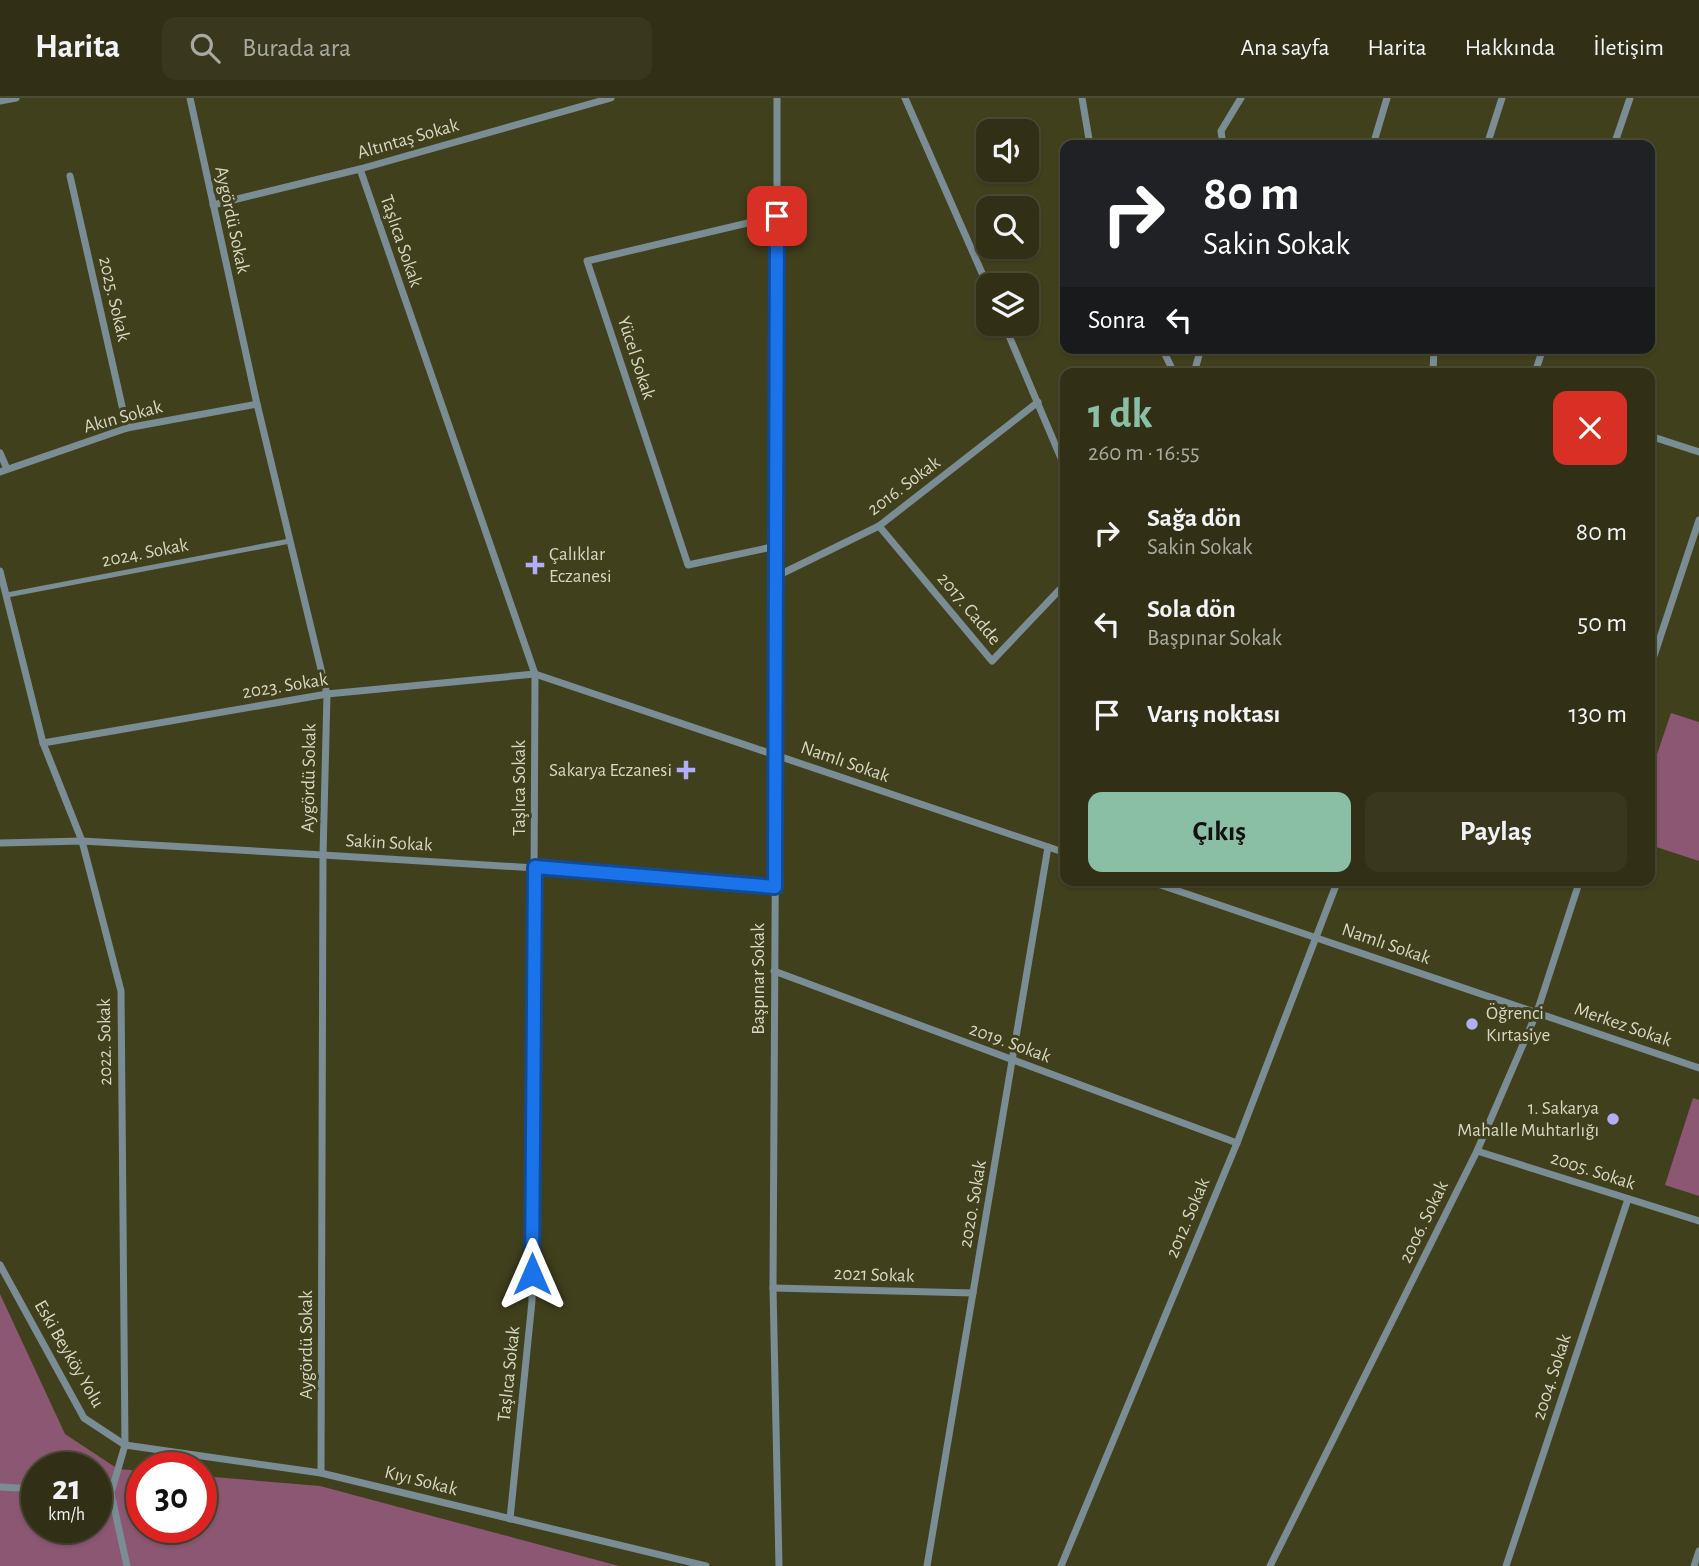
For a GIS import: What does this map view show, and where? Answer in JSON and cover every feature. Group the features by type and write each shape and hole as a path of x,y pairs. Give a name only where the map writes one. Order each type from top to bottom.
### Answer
{"street":[{"path":"0,101 16,98"},
{"name":"Aygördü Sokak","path":"190,98 257,404 327,694 323,855 321,1473"},
{"name":"Altıntaş Sokak","path":"213,205 360,169 611,98"},
{"name":"Başpınar Sokak","path":"777,98 773,1287 779,1566"},
{"path":"905,98 982,273"},
{"path":"1082,98 1089,140"},
{"path":"1222,140 1221,131 1241,98"},
{"path":"1374,140 1387,98"},
{"path":"1489,140 1502,98"},
{"path":"1616,140 1630,98"},
{"name":"Taşlıca Sokak","path":"360,169 535,674 532,1301 510,1519"},
{"name":"2025. Sokak","path":"70,176 127,428"},
{"name":"Yücel Sokak","path":"777,216 587,261 688,565 777,547"},
{"path":"1009,336 1060,455"},
{"name":"2016. Sokak","path":"777,576 879,526 1038,402"},
{"name":"Akın Sokak","path":"3,471 127,428 257,404"},
{"path":"1655,438 1699,452"},
{"path":"0,453 3,471"},
{"path":"1655,653 1699,520"},
{"name":"2017. Cadde","path":"879,526 992,661 1060,589"},
{"name":"2022. Sokak","path":"0,571 43,743 82,841 121,991 125,1445 112,1490"},
{"name":"2023. Sokak","path":"43,743 327,694 535,674"},
{"name":"Namlı Sokak","path":"535,674 1060,851"},
{"name":"Sakin Sokak","path":"0,843 82,841 535,867 775,887"},
{"name":"2020. Sokak","path":"927,1566 1048,847"},
{"name":"Namlı Sokak","path":"1164,886 1537,1012"},
{"name":"2012. Sokak","path":"1061,1566 1237,1143 1336,886"},
{"name":"2006. Sokak","path":"1270,1566 1477,1151 1537,1012 1578,886"},
{"name":"2019. Sokak","path":"774,971 1237,1143"},
{"name":"Merkez Sokak","path":"1537,1012 1699,1068"},
{"name":"2005. Sokak","path":"1477,1151 1699,1221"},
{"name":"2004. Sokak","path":"1506,1566 1628,1199"},
{"name":"Eski Beyköy Yolu","path":"0,1265 84,1418 125,1445"},
{"name":"2021 Sokak","path":"773,1287 974,1293"},
{"name":"Kıyı Sokak","path":"125,1445 321,1473 706,1566"},
{"path":"0,1487 21,1488"},
{"path":"112,1498 127,1566"},
{"path":"1694,1566 1699,1550"}],"lane":[{"name":"2024. Sokak","path":"7,595 290,541"}],"shaded area":[{"path":"1671,713 1699,722 1699,861 1655,847 1655,760"},
{"path":"1693,1098 1699,1100 1699,1196 1665,1185"},
{"path":"0,1294 65,1434 92,1452 21,1452 21,1543 112,1543 112,1465 126,1470 126,1543 217,1543 217,1477 320,1486 619,1566 0,1566"}],"place":[{"name":"Çalıklar Eczanesi","path":"535,565"},
{"name":"Sakarya Eczanesi","path":"686,770"},
{"name":"Öğrenci Kırtasiye","path":"1472,1024"},
{"name":"1. Sakarya Mahalle Muhtarlığı","path":"1613,1119"}],"route":[{"path":"532,1274 535,867 775,887 777,216"}]}
